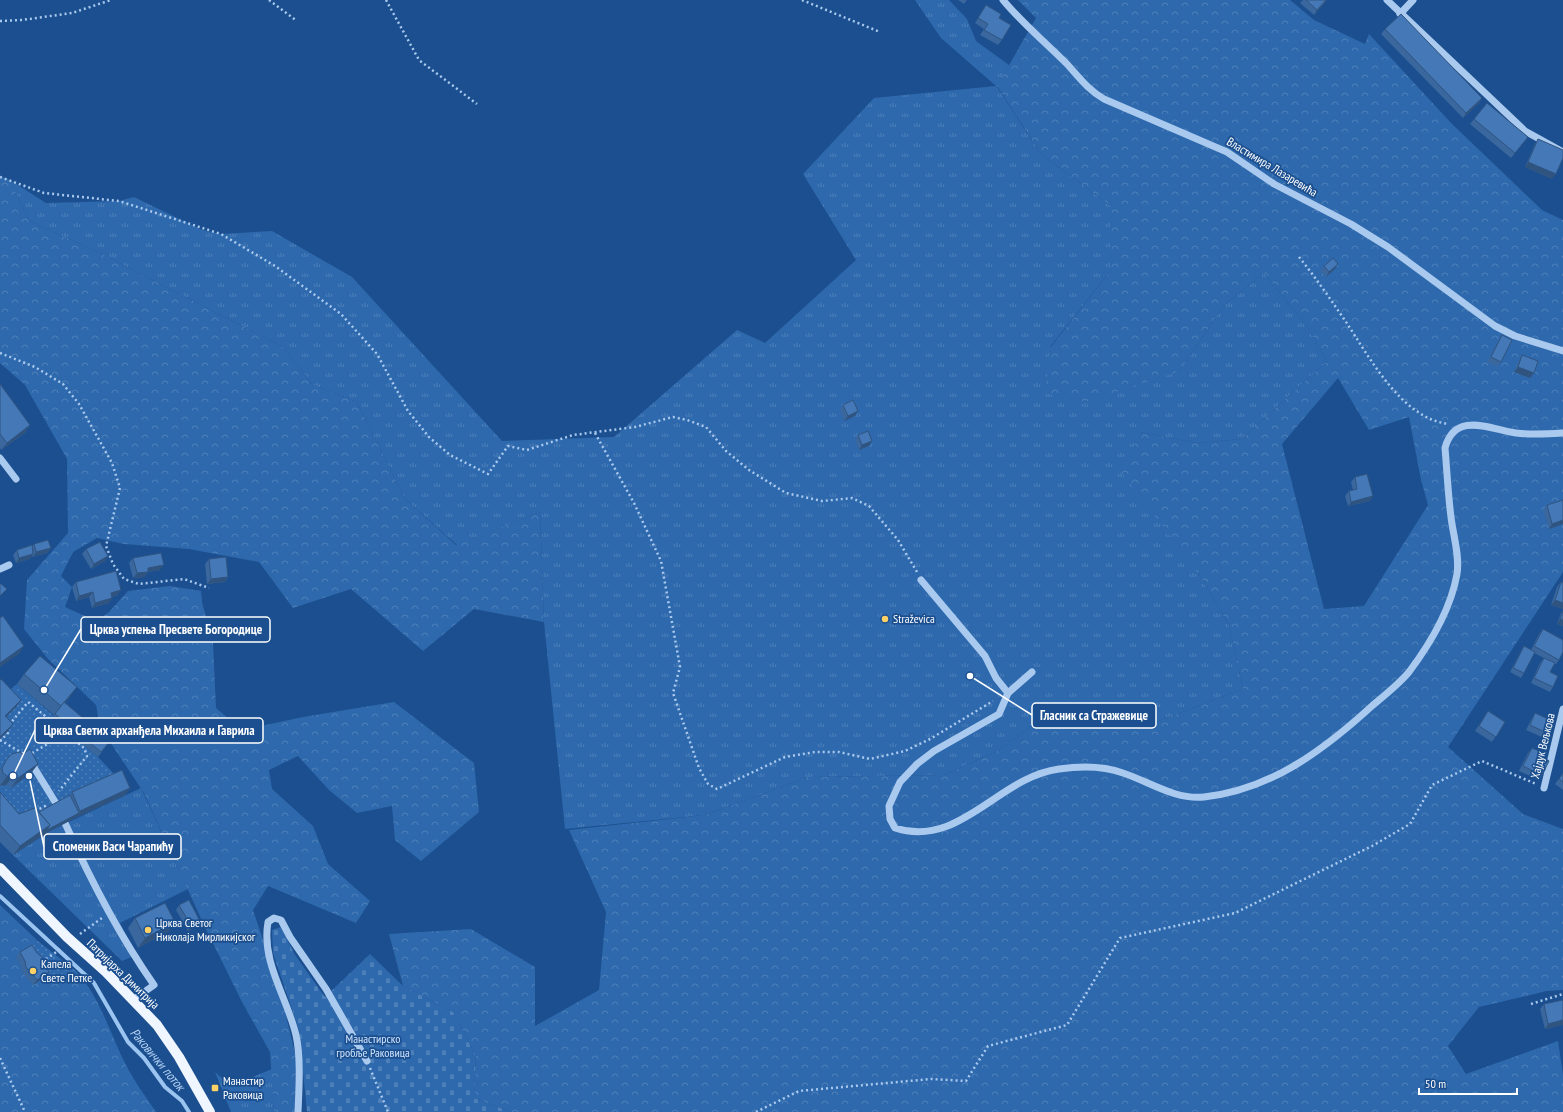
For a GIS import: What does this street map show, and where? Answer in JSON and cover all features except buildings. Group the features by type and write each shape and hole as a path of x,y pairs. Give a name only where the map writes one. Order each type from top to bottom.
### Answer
{"main road":[{"name":"Патријарха Димитрија","path":"0,868 71,941 106,972 169,1041 210,1112"}],"street":[{"name":"Властимира Лазаревића","path":"1003,0 1016,16 1093,92 1104,99 1226,152 1274,184 1350,224 1388,247 1495,326 1515,336 1563,351"},
{"path":"1387,0 1525,131 1563,152"},
{"path":"1398,11 1413,0"},
{"path":"1032,672 1008,693 999,714 934,751 904,778 897,786 889,806 890,819 895,828 915,832 949,826 963,820 1013,785 1031,776 1058,769 1110,769 1124,773 1163,791 1202,798 1236,791 1285,772 1308,758 1343,733 1408,673 1431,639 1449,603 1458,571 1450,516 1445,448 1446,442 1456,428 1463,426 1479,426 1516,433 1540,435 1563,433"},
{"path":"0,458 16,479"},
{"path":"0,570 9,565"},
{"path":"921,580 985,656 996,678 1008,693"},
{"name":"Хајдук Вељкова","path":"1544,788 1563,709"},
{"path":"27,756 54,802"},
{"path":"65,824 82,860 135,958 154,985 133,1000"},
{"path":"298,1112 296,1037 289,1012 271,963 266,931 268,922 274,918 282,920 290,937 326,989 367,1060"}],"path":[{"path":"0,21 22,20 72,13 111,0"},
{"path":"269,0 297,21"},
{"path":"386,0 419,60 477,104"},
{"path":"802,0 880,32"},
{"path":"0,177 44,194 119,201 221,234 274,266 341,314 377,354 408,411 429,437 450,455 488,474 508,446 527,450 573,435 635,427 673,417 688,420 706,427 726,451 749,470 786,493 822,501 852,498 869,506 898,540 921,580"},
{"path":"1300,257 1319,282 1371,360 1395,392 1414,410 1435,422 1463,426"},
{"path":"0,353 35,367 62,384 79,404 108,457 120,488 106,546 113,564 124,579 139,584 184,579 209,588"},
{"path":"595,433 634,503 661,561 680,667 673,693 700,768 708,784 717,789 785,757 815,752 839,752 870,759 905,751 930,739 1008,693"},
{"path":"33,812 54,802 86,756 84,748 56,724 28,702 8,727 8,733 0,740 27,756 46,745 56,724"},
{"path":"756,1112 799,1091 931,1079 966,1081 988,1046 1067,1024 1120,938 1235,913 1372,846 1410,824 1432,785 1482,761 1544,788"},
{"path":"71,941 111,913"},
{"path":"40,964 55,952"},
{"path":"1531,1004 1563,994"},
{"path":"0,1058 25,1112"},
{"path":"367,1060 388,1112"}],"green space":[{"path":"915,0 949,0 967,19 976,41 1009,65 997,87 1041,154 1111,206 1111,270 1050,347 1180,371 1223,306 1264,273 1306,325 1327,361 1242,439 1197,443 1140,432 1198,573 1229,625 1243,689 1135,730 1054,710 997,751 944,775 808,777 705,815 565,829 544,622 540,512 457,545 405,499 357,402 313,385 283,347 96,251 29,221 10,180 46,203 119,201 134,197 202,230 221,234 272,231 352,277 502,441 614,437 737,330 765,343 856,260 803,174 874,98 996,86 941,38"},
{"path":"1018,0 1290,0 1314,20 1365,44 1369,34 1451,123 1542,210 1563,220 1563,572 1448,747 1523,814 1563,829 1563,990 1547,991 1479,1007 1448,1046 1466,1074 1558,1041 1563,1075 1563,1112 511,1112 474,1098 476,1056 453,1012 403,986 389,934 471,929 535,967 535,1026 599,990 606,912 569,830 705,815 808,777 944,775 997,751 1054,710 1135,730 1243,689 1229,625 1198,573 1122,473 1140,432 1197,443 1242,439 1327,361 1306,325 1264,273 1223,306 1180,371 1085,402 1045,393 1050,348 1111,270 1111,206 1041,154 997,86 1036,18","holes":["1338,378 1369,430 1409,417 1421,480 1428,505 1364,606 1324,609 1282,444"]},
{"path":"0,176 10,180 29,221 96,251 283,347 313,385 357,402 405,499 456,545 540,512 544,622 474,609 423,651 351,589 293,608 259,562 189,549 124,544 97,538 73,552 61,576 72,587 65,607 96,621 108,613 128,591 170,586 201,591 202,602 213,643 216,708 242,730 303,717 394,702 474,763 479,812 421,861 395,840 392,806 357,813 329,790 298,756 269,770 272,789 313,826 328,864 370,901 356,923 268,886 253,910 279,987 297,1061 296,1112 274,1112 270,1052 242,1002 203,923 144,793 100,727 96,705 48,659 24,629 27,580 68,533 67,459 25,385 0,363"},
{"path":"17,684 54,716 52,719 98,757 117,777 30,820 0,810 0,739 4,695"},
{"path":"141,788 188,889 120,923 136,955 122,961 13,855 52,830"},
{"path":"0,905 38,941 28,950 45,977 51,983 77,972 85,982 99,1005 129,1071 156,1112 0,1112"},
{"name":"Манастирско гробље Раковица","path":"281,927 295,955 325,997 370,954 403,986 453,1012 476,1056 474,1098 511,1112 307,1112 299,1030 273,953 272,930"},
{"path":"38,941 77,972 51,983 45,977 28,949"},
{"path":"272,1069 274,1112 231,1112 215,1072 231,1086"}],"waterway":[{"name":"Раковички поток","path":"0,896 94,983 128,1042 144,1058 165,1087 182,1101 189,1112"}],"place":[{"name":"Straževica","path":"885,619"},
{"name":"Гласник са Стражевице","path":"970,676"},
{"name":"Црква успења Пресвете Богородице","path":"44,690"},
{"name":"Црква Светих арханђела Михаила и Гаврила","path":"13,776"},
{"name":"Споменик Васи Чарапићу","path":"29,776"},
{"name":"Црква Светог Николаја Мирликијског","path":"148,930"},
{"name":"Капела Свете Петке","path":"33,971"},
{"name":"Манастир Раковица","path":"215,1088"}]}
